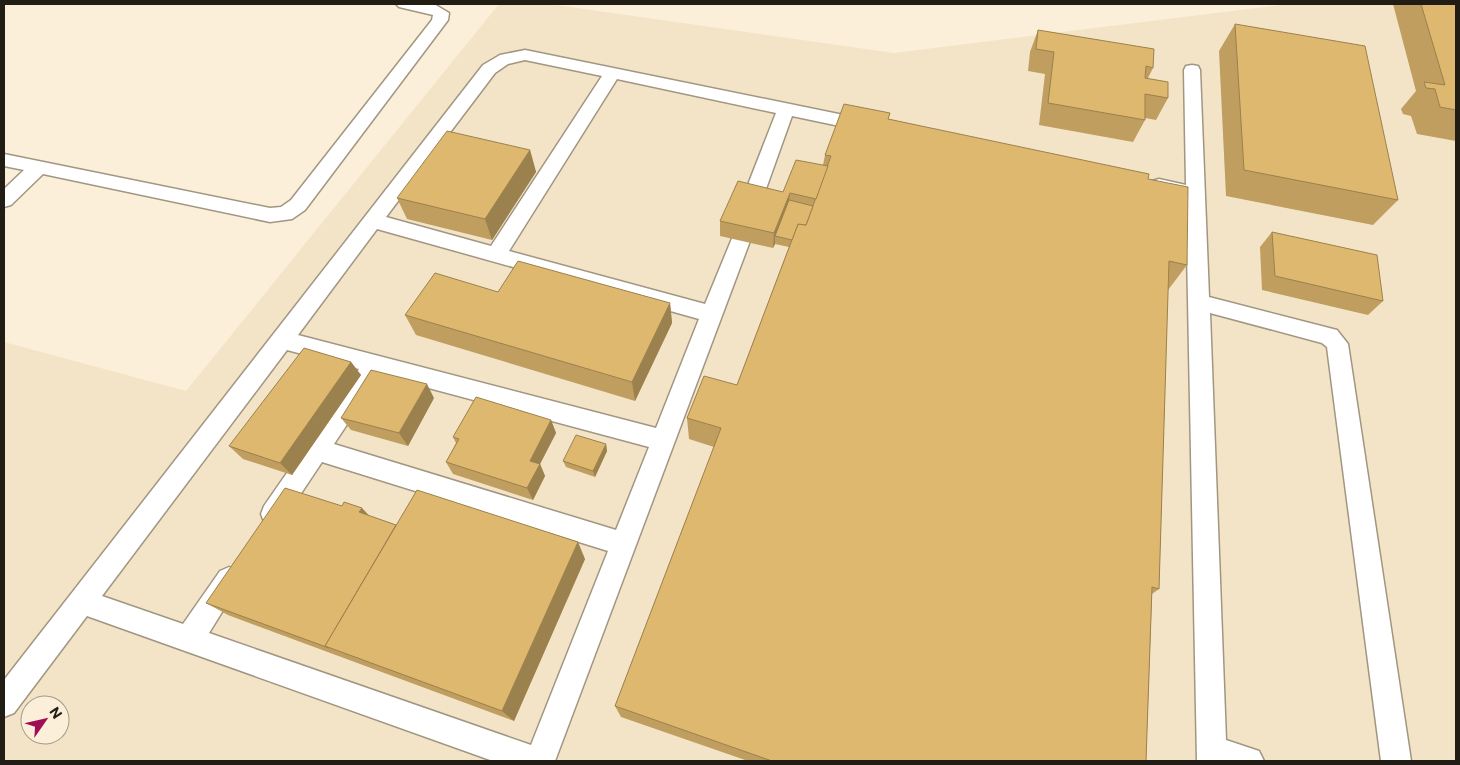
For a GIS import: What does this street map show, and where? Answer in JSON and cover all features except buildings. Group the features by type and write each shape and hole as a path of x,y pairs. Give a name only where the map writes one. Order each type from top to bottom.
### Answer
{"lane":[{"path":"4,160 270,215 285,214 298,205 440,20 441,13 432,8 404,4"},
{"path":"4,704 489,69 498,62 508,57 525,56 883,129"},
{"path":"1192,70 1212,756 1249,761"},
{"path":"496,255 613,74"},
{"path":"752,200 786,109"},
{"path":"4,200 38,168"},
{"path":"1146,183 1195,193"},
{"path":"373,221 712,314"},
{"path":"540,761 740,241"},
{"path":"1198,302 1329,336 1337,344 1396,761"},
{"path":"282,340 663,440"},
{"path":"261,532 375,364"},
{"path":"317,450 623,544"},
{"path":"189,639 239,565"},
{"path":"83,602 534,761"}],"shaded area":[{"path":"499,4 549,4 894,53 1288,4 1456,4 1456,761 4,761 4,342 186,391"}]}
